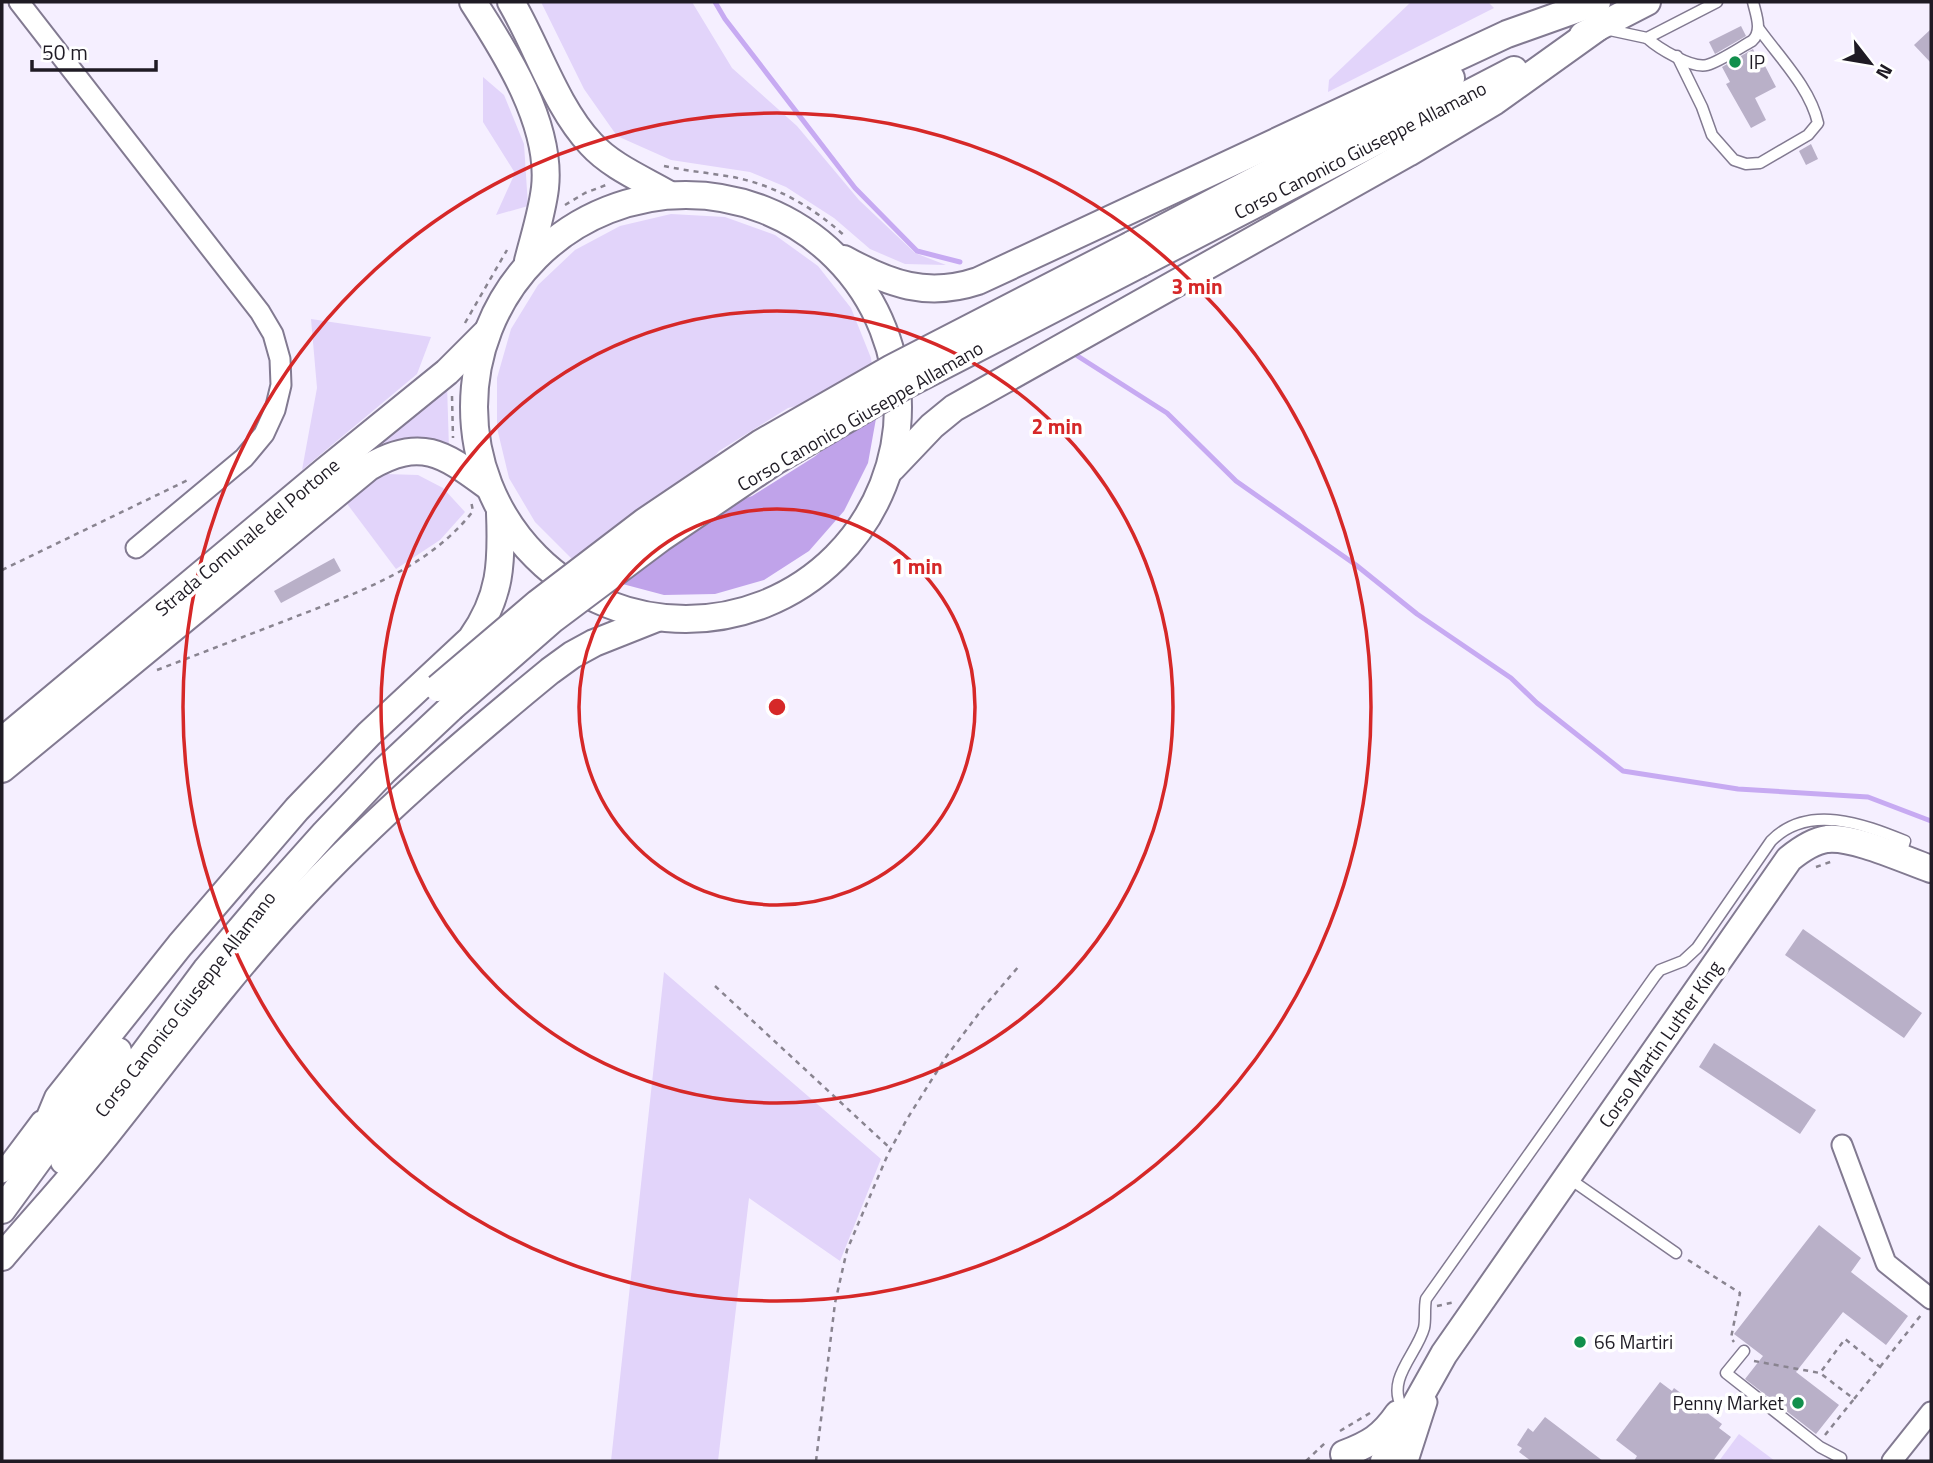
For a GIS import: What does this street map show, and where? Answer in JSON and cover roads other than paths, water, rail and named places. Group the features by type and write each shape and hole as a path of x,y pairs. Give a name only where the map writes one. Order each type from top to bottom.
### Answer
{"street":[{"path":"19,2 260,312 273,334 280,359 281,384 275,410 264,434 244,458 136,548"},
{"path":"473,2 523,89 541,138 545,187 527,263"},
{"path":"511,2 577,127 608,159 668,194"},
{"name":"Corso Canonico Giuseppe Allamano","path":"840,247 874,276 923,289 960,287 998,273 1507,34 1598,11 1647,2"},
{"name":"Corso Canonico Giuseppe Allamano","path":"14,1174 249,883 307,816 371,752 661,538 775,461 1135,254 1598,11"},
{"name":"Corso Canonico Giuseppe Allamano","path":"889,471 954,408 1408,153 1495,100 1598,11"},
{"path":"695,193 754,206 840,247 849,272 866,295 879,320 901,384 901,431 889,471 872,506 851,539 821,569 786,594 752,608 716,616 657,618 622,610 560,581 512,530 500,511 480,458 473,418 475,373 489,330 507,291 527,263 545,244 599,211 637,199 668,194 695,193"},
{"name":"Strada Comunale del Portone","path":"2,741 447,372 489,330"},
{"name":"Strada Comunale del Portone","path":"2,769 369,467 397,452 423,451 450,460 489,487"},
{"name":"Corso Canonico Giuseppe Allamano","path":"2,1210 14,1174 58,1098 180,945 297,809 369,734 471,639 491,606 498,578 502,546 500,511"},
{"name":"Corso Canonico Giuseppe Allamano","path":"2,1254 100,1142 249,956 349,849 416,784 550,671 594,643 657,618"},
{"name":"Corso Canonico Giuseppe Allamano","path":"2,1254 84,1133 206,970 325,833 385,770 444,698"},
{"name":"Corso Martin Luther King","path":"1384,1461 1444,1354 1567,1177 1707,955 1789,859 1816,842 1835,839 1858,843 1931,869"},
{"path":"1842,1145 1886,1263 1927,1306"},
{"path":"1408,1461 1444,1354"},
{"name":"Corso Martin Luther King","path":"1346,1459 1388,1428 1416,1387 1444,1354"},
{"path":"1892,1461 1931,1412"}],"lane":[{"path":"1647,38 1717,2"},
{"path":"1677,56 1702,107 1712,135 1734,160 1746,164 1760,163 1808,135 1818,123 1815,110 1804,90 1759,29 1753,2"},
{"path":"1598,11 1647,38 1658,49 1697,65 1707,65 1752,41 1757,37 1759,29"},
{"path":"1402,1407 1397,1398 1397,1388 1405,1366 1420,1339 1426,1299 1655,976 1660,970 1707,955"},
{"path":"1567,1177 1676,1253"},
{"path":"1744,1351 1726,1373 1817,1445 1840,1458"}],"waterway":[{"path":"715,2 725,19 855,188 917,251 960,262"},
{"path":"1076,355 1167,413 1236,481 1356,565 1417,614 1511,678 1537,703 1623,771 1738,789 1868,797 1931,821"}],"place":[{"name":"IP","path":"1735,62"},
{"name":"66 Martiri","path":"1580,1342"},
{"name":"Penny Market","path":"1798,1403"}]}
